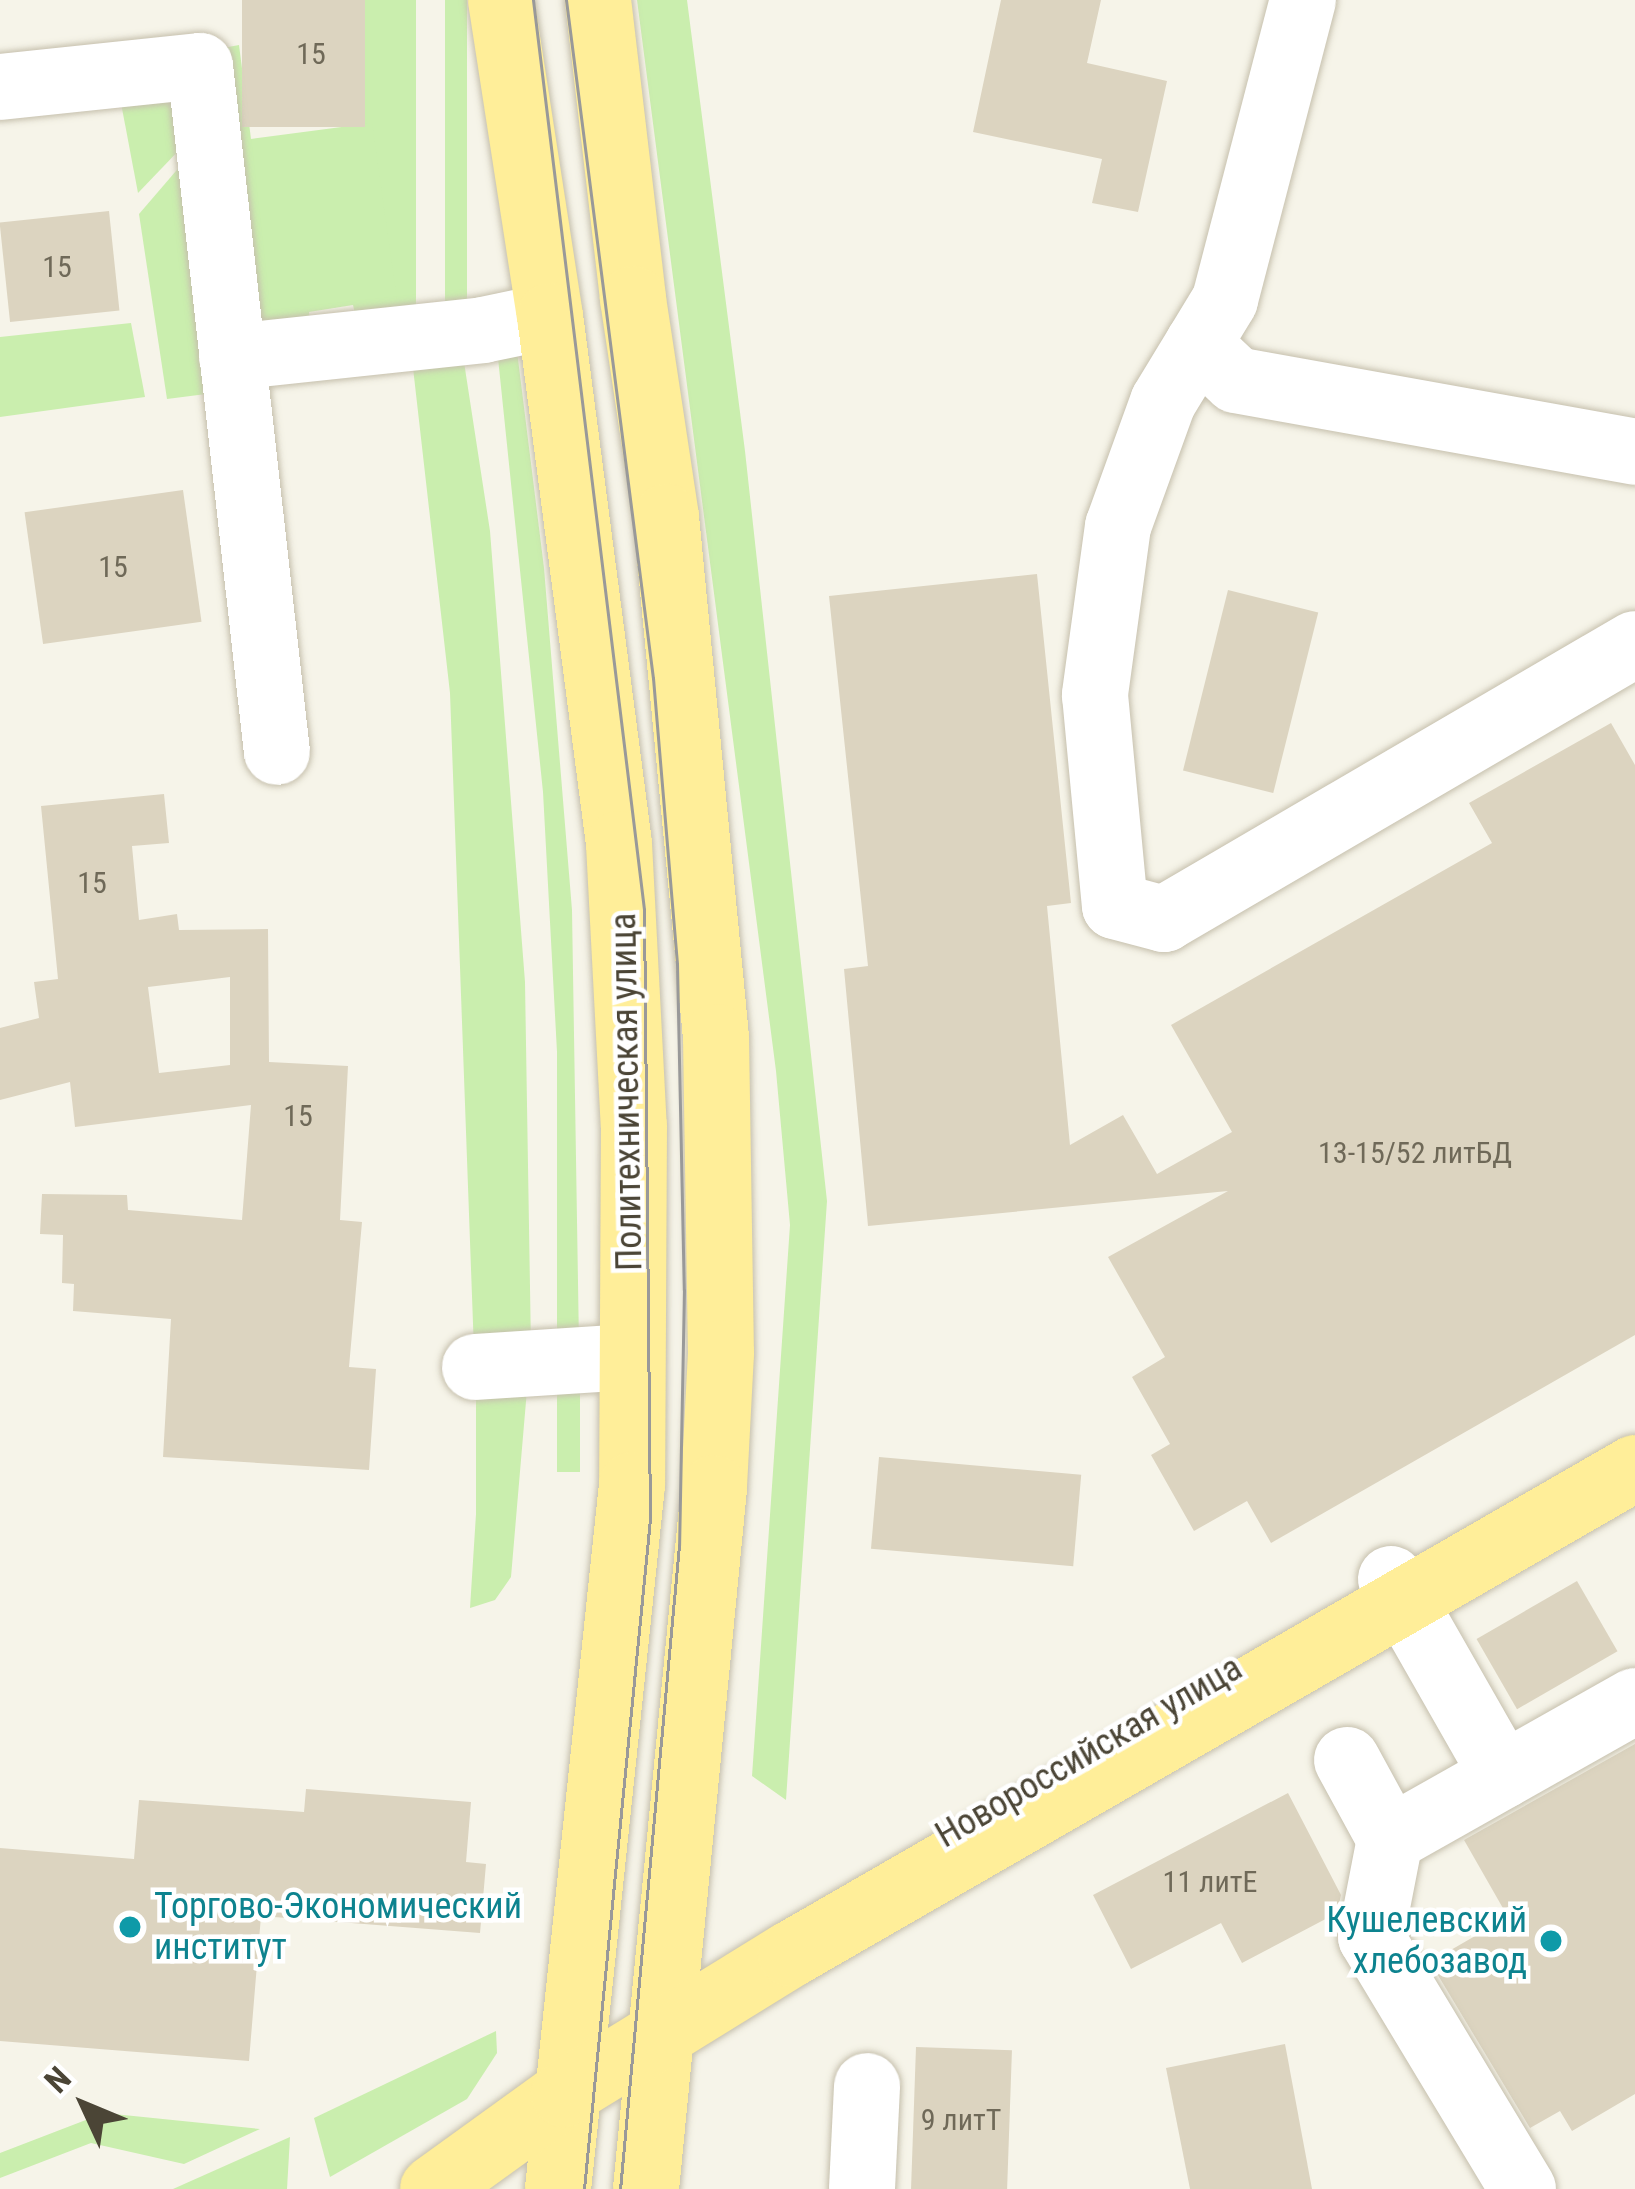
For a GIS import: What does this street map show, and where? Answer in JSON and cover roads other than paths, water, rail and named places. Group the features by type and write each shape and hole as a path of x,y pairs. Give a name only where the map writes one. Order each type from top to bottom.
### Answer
{"main road":[{"name":"Политехническая улица","path":"501,0 550,316 619,844 634,1126 632,1485 618,1643 564,2094 558,2189"},
{"path":"598,0 669,541 716,1037 721,1353 714,1488 646,2189"},
{"name":"Новороссийская улица","path":"434,2189 663,2015 1398,1590 1635,1439"},
{"name":"Новороссийская улица","path":"1398,1590 1635,1468"}],"lane":[{"path":"1304,0 1225,300 1163,402 1118,526 1095,695 1115,906 1164,919 1635,644"},
{"path":"0,87 200,66 277,752"},
{"path":"232,356 483,330 550,316"},
{"path":"1198,344 1236,380 1635,452"},
{"path":"475,1367 631,1357"},
{"path":"1398,1590 1504,1775"},
{"path":"1390,1839 1635,1701"},
{"path":"1347,1760 1390,1839 1371,1936 1523,2189"},
{"path":"862,2189 867,2086"}],"tram line":[{"path":"533,0 644,909 650,1519 584,2189"},
{"path":"566,0 653,678 677,964 684,1290 679,1545 620,2189"}],"place":[{"name":"Торгово-Экономический институт","path":"130,1927"},
{"name":"Кушелевский хлебозавод","path":"1551,1941"}]}
